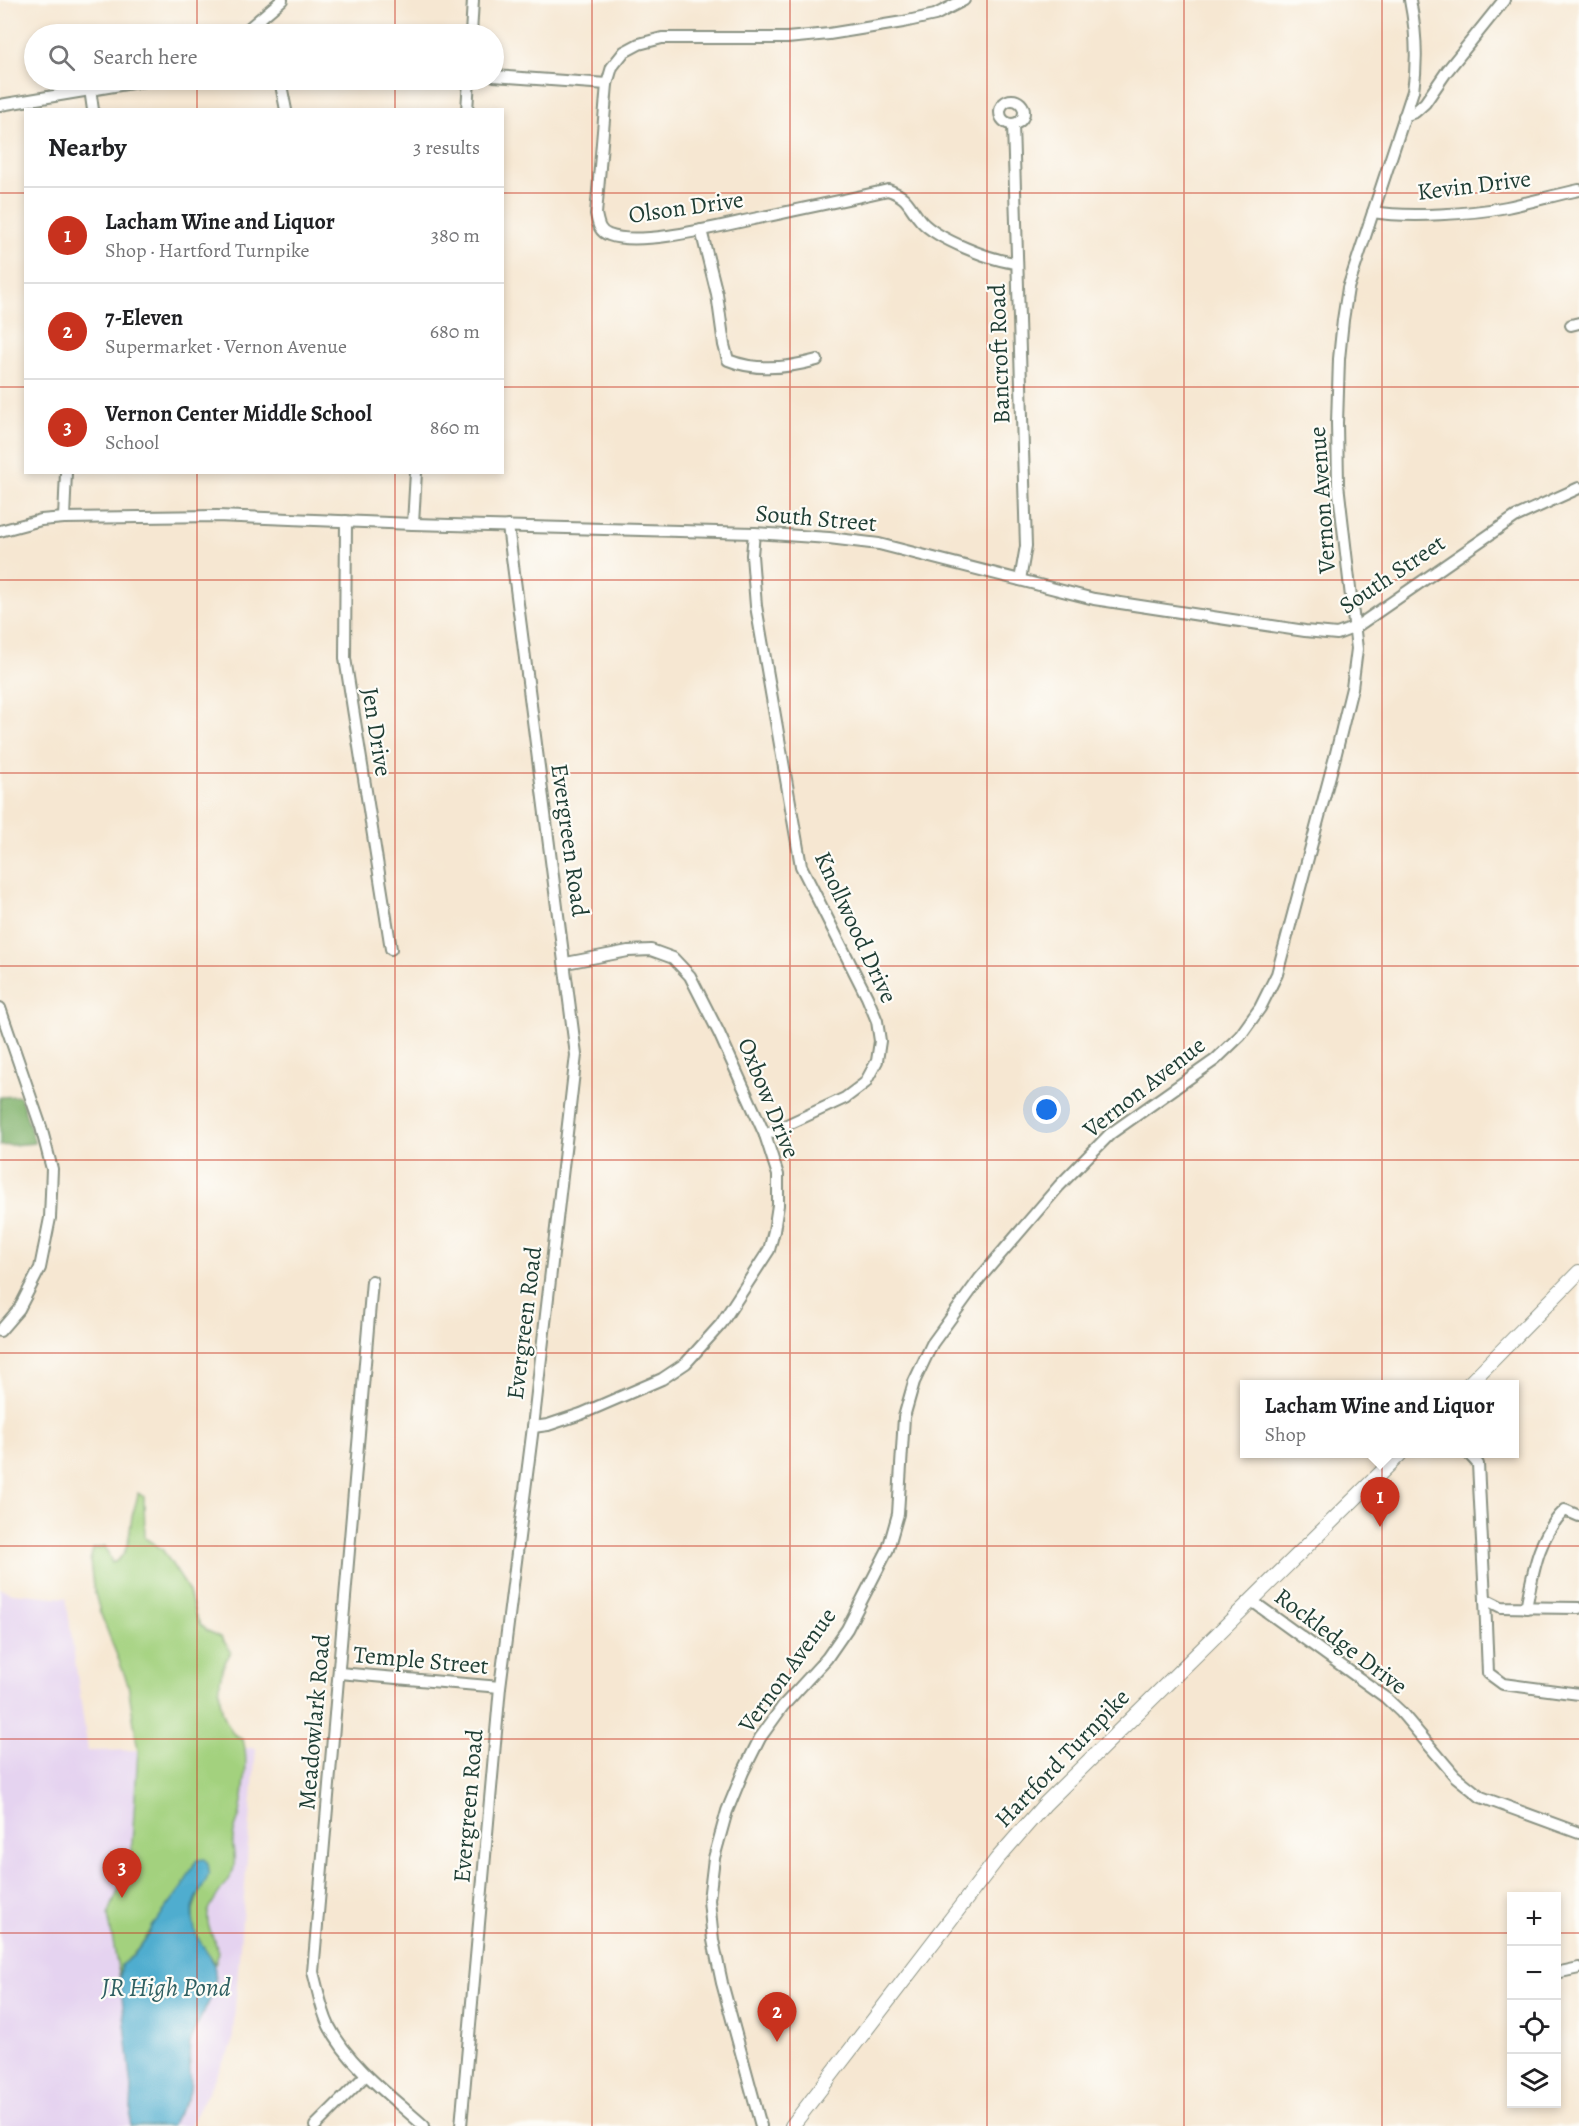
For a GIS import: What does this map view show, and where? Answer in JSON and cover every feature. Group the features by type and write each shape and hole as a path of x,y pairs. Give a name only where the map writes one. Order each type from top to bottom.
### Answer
{"main road":[{"path":"1473,1380 1579,1272"},
{"name":"Hartford Turnpike","path":"792,2126 997,1859 1046,1804 1396,1458"}],"street":[{"path":"257,24 282,0"},
{"path":"472,24 473,0"},
{"path":"504,77 607,84 612,67 624,52 639,44 662,38 787,38 829,34 935,15 964,0"},
{"name":"Vernon Avenue","path":"761,2126 724,1992 713,1940 709,1900 714,1857 727,1811 760,1738 783,1706 827,1658 847,1629 888,1549 898,1514 904,1417 914,1382 932,1344 980,1278 1059,1186 1110,1134 1215,1060 1240,1036 1260,1008 1277,974 1352,688 1357,649 1338,484 1339,359 1348,288 1413,91 1417,69 1416,40 1410,0"},
{"path":"1404,116 1415,112 1425,103 1447,71 1504,0"},
{"name":"Olson Drive","path":"607,84 596,213 599,228 607,235 622,239 649,238 701,230 888,190 907,200 922,222 951,241 983,255 1017,263"},
{"path":"0,105 84,90"},
{"path":"90,90 93,108"},
{"path":"282,90 286,108"},
{"path":"467,108 468,90"},
{"name":"Bancroft Road","path":"1013,125 1026,546 1020,580"},
{"name":"Kevin Drive","path":"1373,212 1391,215 1470,212 1505,207 1579,190"},
{"path":"701,230 717,294 728,360 743,366 788,368 817,360"},
{"path":"64,518 66,474"},
{"path":"412,524 416,474"},
{"name":"South Street","path":"0,531 41,520 64,518 217,516 412,524 754,533 879,544 1094,599 1337,634 1356,627 1515,517 1579,488"},
{"name":"Jen Drive","path":"346,521 345,658 391,949"},
{"name":"Evergreen Road","path":"461,2126 500,1688 576,1055 566,963 508,526"},
{"name":"Knollwood Drive","path":"754,533 752,555 756,606 801,866 867,998 877,1021 880,1041 877,1061 865,1083 844,1098 765,1135"},
{"name":"Oxbow Drive","path":"533,1427 548,1425 581,1414 662,1379 686,1363 721,1324 769,1250 778,1205 778,1175 765,1135 719,1033 690,976 673,958 651,950 628,951 566,963"},
{"path":"0,1008 40,1127 51,1169 50,1218 40,1268 19,1309 0,1331"},
{"name":"Meadowlark Road","path":"372,1281 314,1972 329,2025 344,2049 366,2075 424,2126"},
{"path":"1473,1458 1478,1464 1488,1673 1503,1684 1579,1694"},
{"path":"1526,1608 1540,1549 1554,1521 1565,1510 1579,1516"},
{"path":"1485,1599 1501,1607 1579,1608"},
{"name":"Rockledge Drive","path":"1252,1601 1384,1697 1401,1712 1455,1776 1481,1797 1579,1833"},
{"name":"Temple Street","path":"339,1673 500,1688"},
{"path":"1561,1972 1579,1968"},
{"path":"315,2126 366,2075"}],"shaded area":[{"path":"0,1589 13,1593 66,1598 88,1751 256,1748 232,2045 190,2126 0,2126"}],"green space":[{"path":"20,1096 35,1143 0,1146 0,1097"},
{"path":"138,1493 144,1497 145,1538 162,1549 184,1583 200,1624 221,1637 231,1652 222,1671 220,1702 232,1732 243,1740 246,1766 242,1805 233,1836 233,1871 211,1904 208,1914 210,1929 219,1953 215,1964 198,1939 193,1926 195,1902 209,1871 194,1864 183,1886 142,1943 121,1965 120,1979 108,1915 131,1859 138,1751 128,1684 100,1612 93,1586 90,1561 93,1549 105,1546 112,1563 122,1555 128,1543"}],"water":[{"name":"JR High Pond","path":"205,1859 209,1872 194,1903 193,1919 197,1936 213,1961 215,1981 211,1997 191,2040 189,2094 172,2126 130,2126 132,2088 120,1979 121,1965 133,1956 148,1936 152,1927 183,1886 197,1860"}],"place":[{"name":"Lacham Wine and Liquor","path":"1380,1527"},
{"name":"Vernon Center Middle School","path":"122,1898"},
{"name":"7-Eleven","path":"777,2042"}]}
